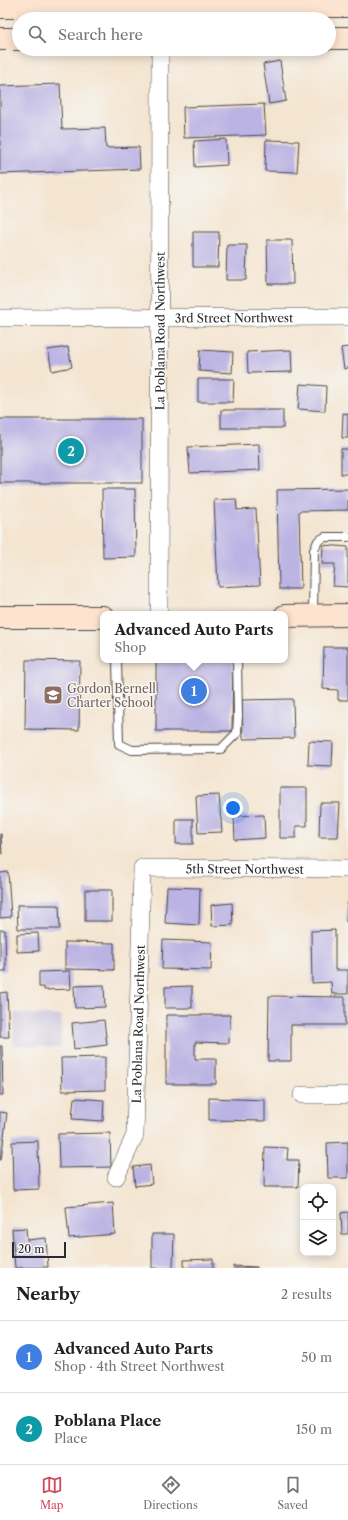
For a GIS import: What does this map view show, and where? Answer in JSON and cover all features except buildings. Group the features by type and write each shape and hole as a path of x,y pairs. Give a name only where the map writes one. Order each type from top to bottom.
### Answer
{"main road":[{"path":"0,7 161,9 348,6"},
{"path":"336,38 348,38"},
{"path":"0,39 12,39"},
{"path":"288,616 348,615"},
{"path":"0,617 100,617"}],"street":[{"name":"La Poblana Road Northwest","path":"159,611 160,56"},
{"name":"3rd Street Northwest","path":"0,318 348,317"},
{"name":"La Poblana Road Northwest","path":"116,1177 135,1135 142,868"},
{"name":"5th Street Northwest","path":"142,868 348,869"},
{"path":"302,1095 348,1095"}],"lane":[{"path":"313,615 314,550 318,541 325,536 348,537"},
{"path":"117,663 119,744 132,750 221,749 237,733 237,663"}],"shaded area":[{"path":"15,1013 62,1016 60,1048 13,1045"}],"place":[{"name":"Poblana Place","path":"71,451"},
{"name":"Advanced Auto Parts","path":"194,691"},
{"name":"Gordon Bernell Charter School","path":"53,695"}]}
